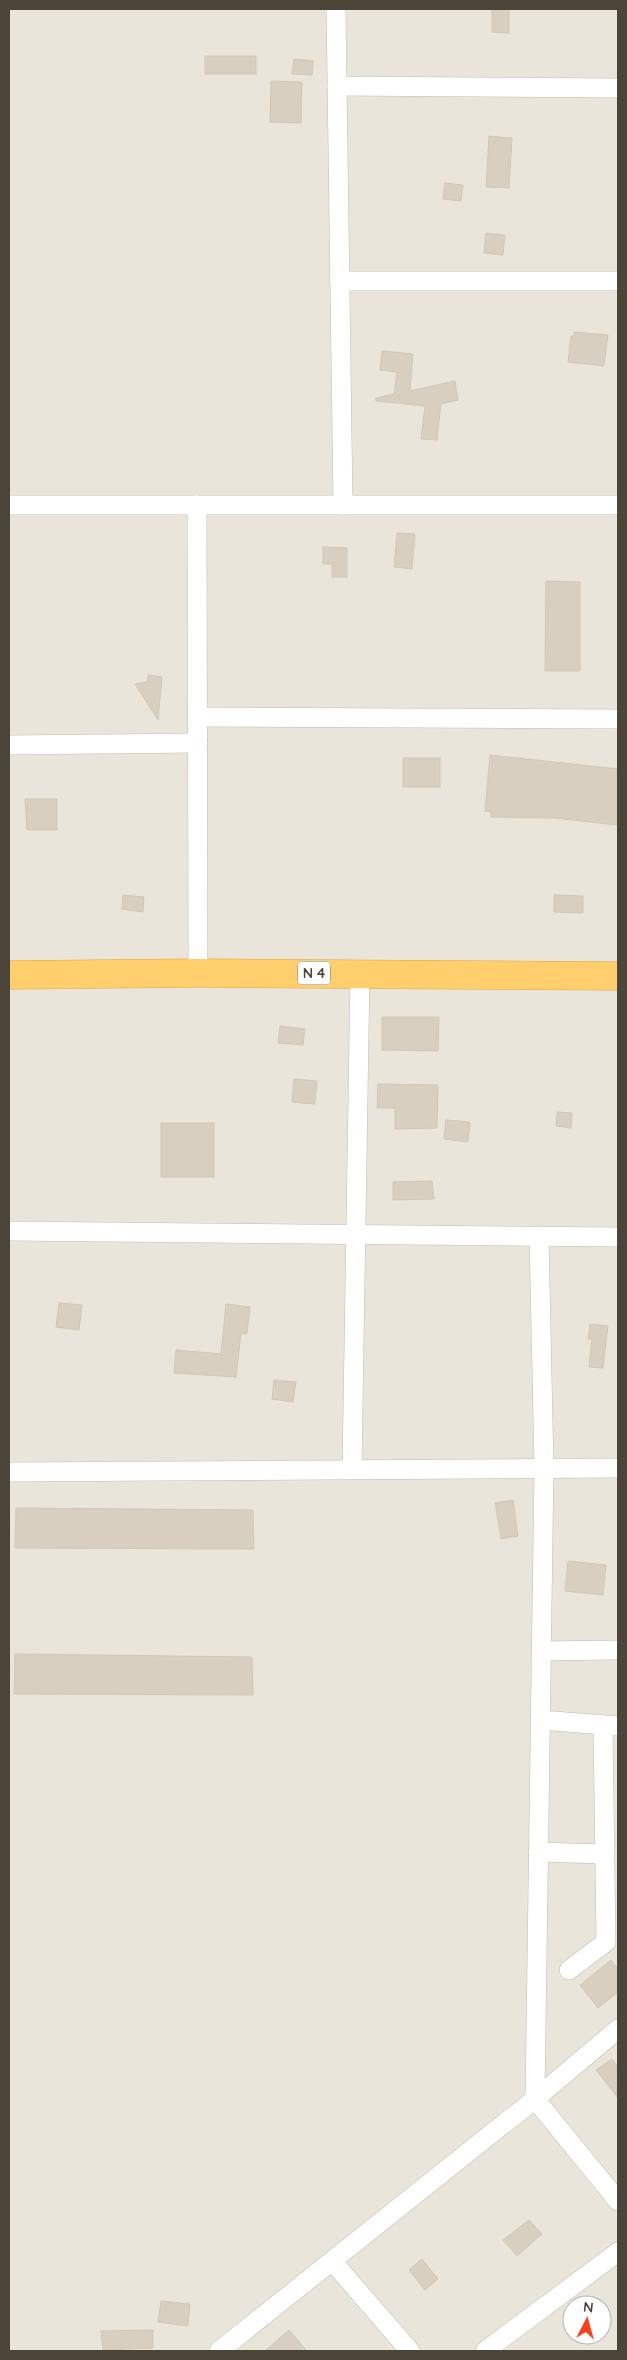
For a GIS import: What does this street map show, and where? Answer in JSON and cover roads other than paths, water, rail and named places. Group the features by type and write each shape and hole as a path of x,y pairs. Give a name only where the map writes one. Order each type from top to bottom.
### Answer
{"highway":[{"name":"N 4","path":"9,975 198,972 618,976"}],"street":[{"path":"336,9 343,505"},
{"path":"337,86 618,88"},
{"path":"339,281 618,281"},
{"path":"9,505 618,505"},
{"path":"197,505 198,972"},
{"path":"198,718 618,719"},
{"path":"9,745 198,743"},
{"path":"352,1469 360,973"},
{"path":"9,1231 618,1237"},
{"path":"539,1236 544,1467 534,2099 618,2201"},
{"path":"9,1472 618,1468"},
{"path":"541,1651 618,1650"},
{"path":"540,1720 611,1726 604,1854 606,1942 570,1970"},
{"path":"538,1852 604,1854"},
{"path":"219,2351 534,2099 618,2029"},
{"path":"485,2351 618,2252"},
{"path":"332,2261 410,2351"}]}
